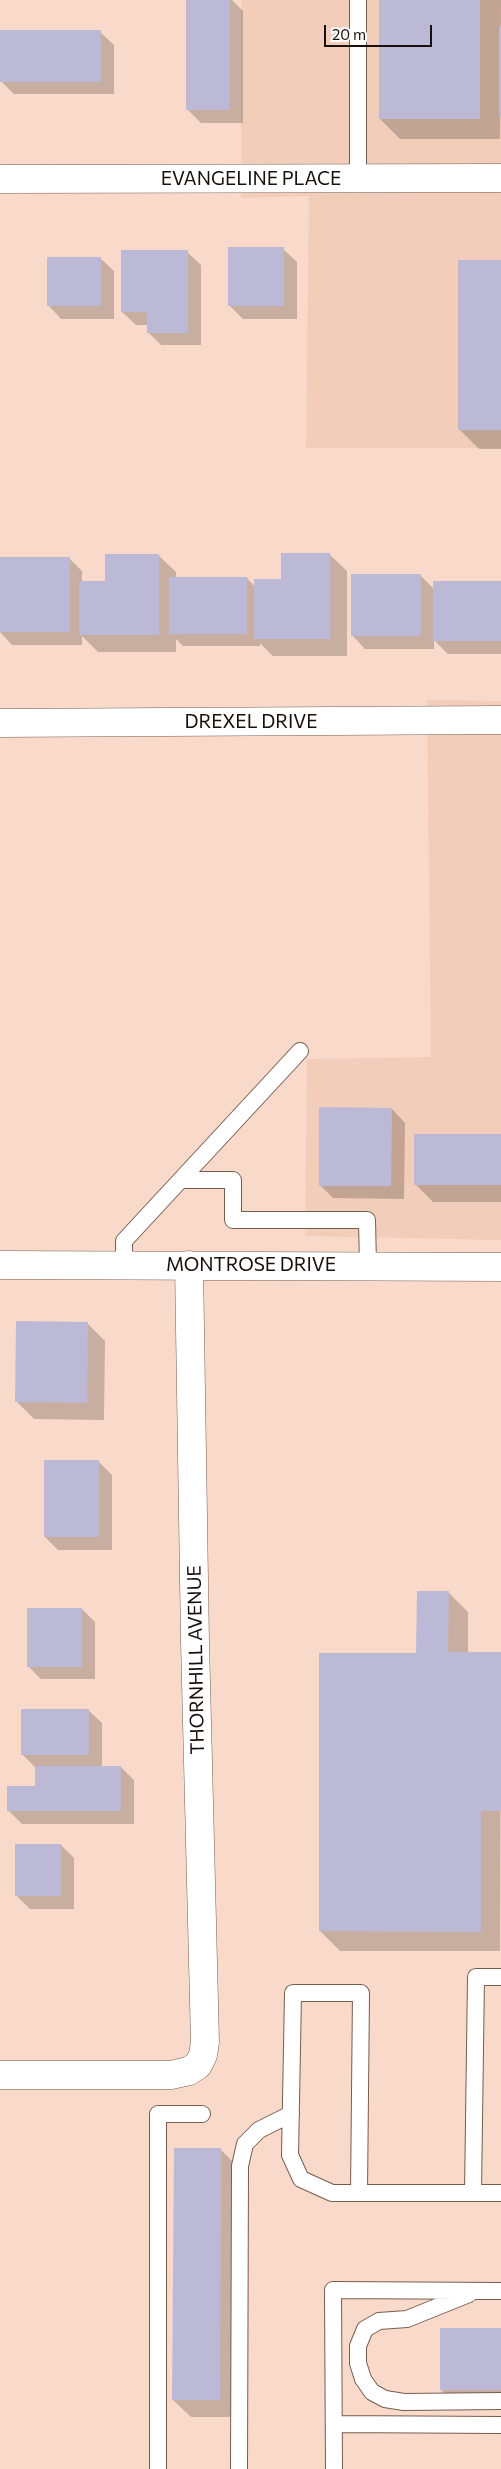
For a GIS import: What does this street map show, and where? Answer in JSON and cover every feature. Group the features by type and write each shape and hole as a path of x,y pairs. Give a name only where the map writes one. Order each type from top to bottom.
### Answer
{"street":[{"name":"EVANGELINE PLACE","path":"0,179 501,178"},
{"name":"DREXEL DRIVE","path":"0,723 501,720"},
{"name":"MONTROSE DRIVE","path":"0,1265 501,1267"},
{"name":"THORNHILL AVENUE","path":"0,2075 171,2075 189,2071 198,2065 204,2055 206,2042 195,1642 189,1265"}],"lane":[{"path":"358,0 358,179"},
{"path":"124,1265 124,1241 300,1052"},
{"path":"181,1180 233,1180 233,1220 367,1220 368,1266"},
{"path":"473,2193 476,1977 501,1977"},
{"path":"359,2193 361,1993 293,1993 290,2155 300,2179 332,2193 359,2193 501,2193"},
{"path":"158,2469 158,2114 202,2114"},
{"path":"239,2469 240,2166 245,2144 259,2130 291,2114"},
{"path":"334,2469 333,2290 501,2291"},
{"path":"478,2291 407,2319 379,2321 365,2329 358,2346 358,2363 363,2380 372,2392 385,2399 404,2402 501,2401"},
{"path":"334,2424 501,2425"}],"shaded area":[{"path":"241,0 501,0 501,448 306,448 309,196 241,198"},
{"path":"427,700 501,701 501,1240 305,1236 307,1059 431,1057"}],"building":[{"path":"186,0 230,0 230,110 186,110"},
{"path":"379,0 480,0 480,119 379,119"},
{"path":"499,26 501,26 501,117 499,117"},
{"path":"0,30 101,30 101,82 0,82"},
{"path":"228,247 284,247 284,306 228,306"},
{"path":"121,250 188,250 188,333 147,333 147,312 121,312"},
{"path":"47,257 101,257 101,306 47,306"},
{"path":"458,260 501,260 501,430 458,430"},
{"path":"281,553 330,553 330,639 254,639 254,579 281,579"},
{"path":"105,554 159,554 159,635 79,635 79,581 105,581"},
{"path":"0,557 70,557 70,632 0,632"},
{"path":"351,574 421,574 421,636 351,636"},
{"path":"169,577 247,577 247,634 169,634"},
{"path":"433,581 501,581 501,641 433,641"},
{"path":"319,1107 392,1108 391,1186 319,1186"},
{"path":"414,1134 501,1134 501,1185 414,1185"},
{"path":"16,1321 88,1322 87,1403 15,1402"},
{"path":"44,1460 99,1460 99,1537 44,1537"},
{"path":"417,1591 449,1591 448,1652 501,1652 501,1811 481,1811 481,1932 319,1931 319,1653 416,1653"},
{"path":"27,1608 82,1608 82,1667 27,1667"},
{"path":"21,1709 89,1709 89,1755 21,1755"},
{"path":"35,1766 121,1766 121,1811 7,1811 7,1786 35,1786"},
{"path":"15,1844 61,1844 61,1896 15,1896"},
{"path":"174,2148 221,2148 220,2400 172,2400"},
{"path":"440,2328 501,2328 501,2390 440,2390"}]}
